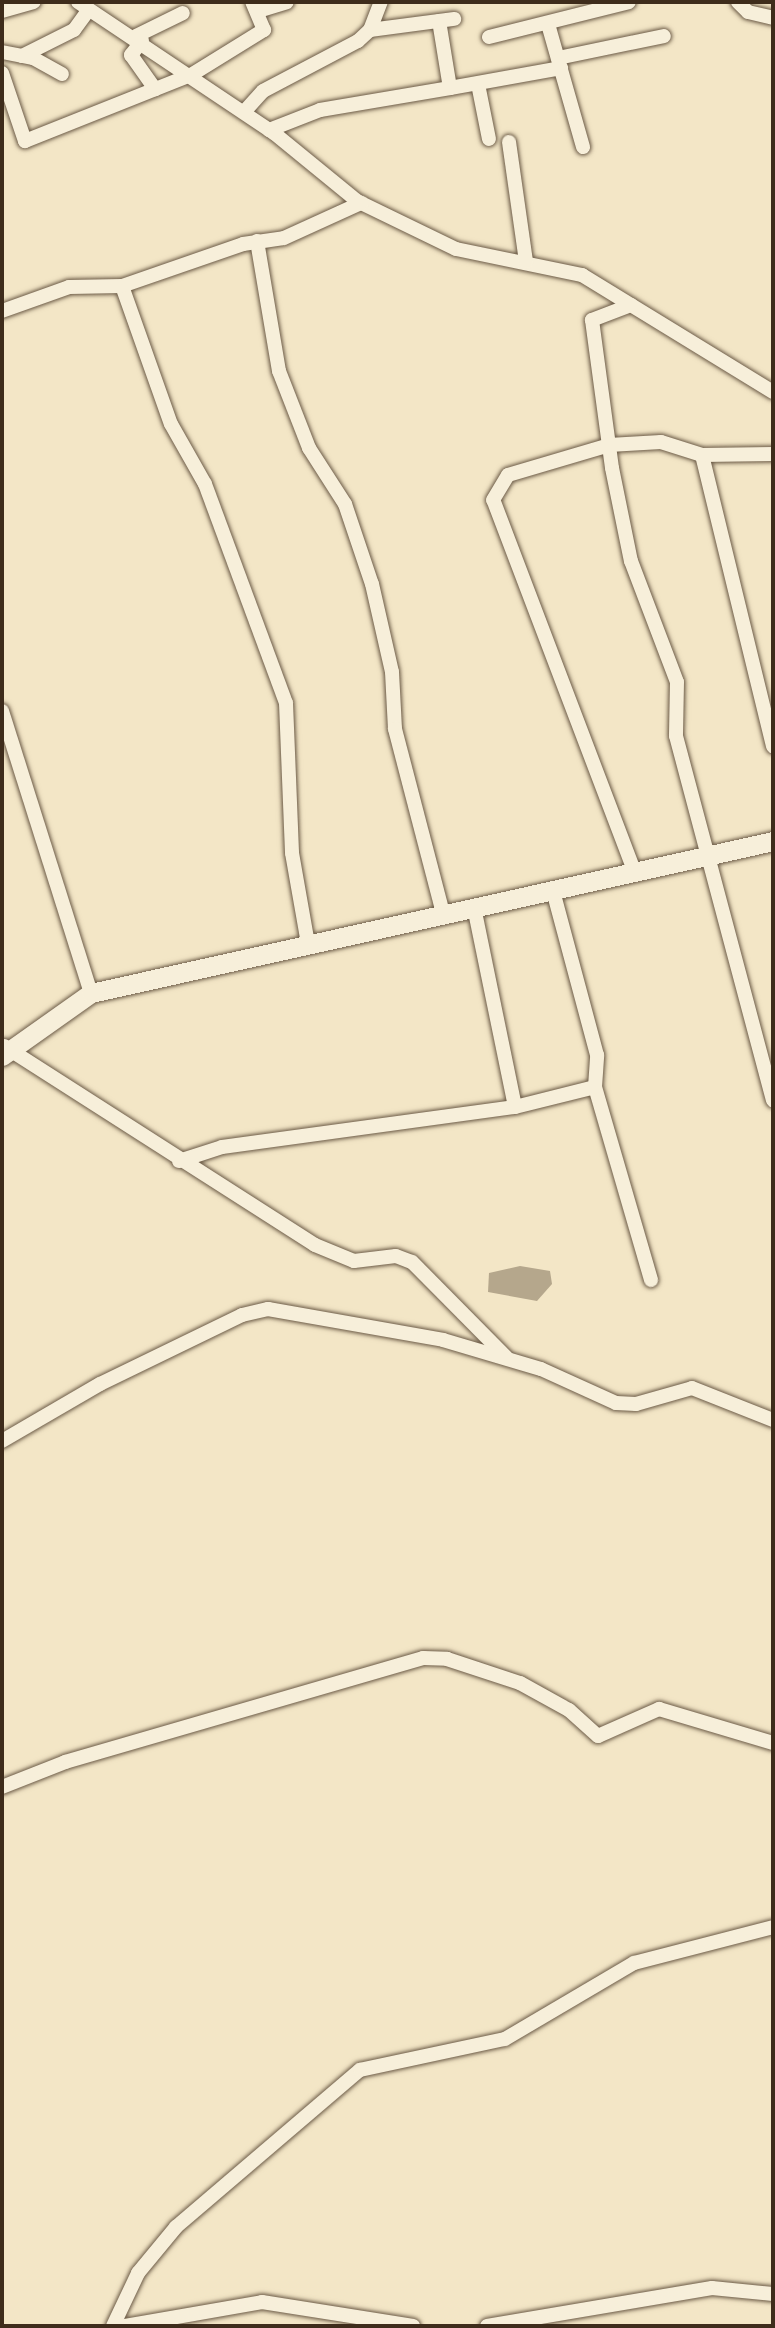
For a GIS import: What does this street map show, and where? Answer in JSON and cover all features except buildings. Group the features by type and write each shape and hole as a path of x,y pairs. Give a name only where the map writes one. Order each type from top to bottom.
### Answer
{"street":[{"path":"2,10 34,2"},
{"path":"2,74 9,115 25,141 191,75 264,30 255,6 287,2"},
{"path":"370,30 381,2"},
{"path":"489,37 629,2"},
{"path":"738,2 748,12 773,18"},
{"path":"22,56 74,30 83,6 139,38 244,111 361,203 456,249 582,275 773,393"},
{"path":"155,89 131,55 139,38 183,13"},
{"path":"244,111 263,91 370,30 447,20 450,88"},
{"path":"548,24 583,147"},
{"path":"270,130 320,110 478,84 664,36"},
{"path":"2,52 22,56 62,74"},
{"path":"478,84 489,139"},
{"path":"509,142 526,262"},
{"path":"2,310 69,287 122,286 257,241 295,234 361,203"},
{"path":"257,241 270,342 289,401 309,448 345,504 372,584 392,672 395,729 443,913"},
{"path":"122,286 171,424 205,484 286,704 292,853 308,944"},
{"path":"631,305 592,320 609,445 631,561 677,682 676,736 767,1048 773,1100"},
{"path":"635,873 493,500 508,475 609,445 661,442 702,455 773,454"},
{"path":"702,455 773,746"},
{"path":"2,711 91,993"},
{"path":"508,1359 412,1262 396,1256 354,1261 335,1256 4,1050 91,993 773,841"},
{"path":"553,891 597,1055 595,1087 651,1280"},
{"path":"474,907 515,1107"},
{"path":"179,1161 222,1147 515,1107 595,1087"},
{"path":"2,1441 100,1384 242,1315 268,1309 443,1339 508,1359 616,1403 636,1404 692,1388 773,1420"},
{"path":"2,1787 65,1762 423,1658 447,1659 520,1683 569,1710 598,1736 659,1709 773,1743"},
{"path":"113,2326 138,2273 176,2227 360,2070 505,2039 634,1963 773,1927"},
{"path":"487,2326 712,2288 773,2294"},
{"path":"125,2326 262,2302 409,2326"}],"shaded area":[{"path":"520,1266 550,1271 552,1284 537,1301 488,1292 489,1273"}]}
